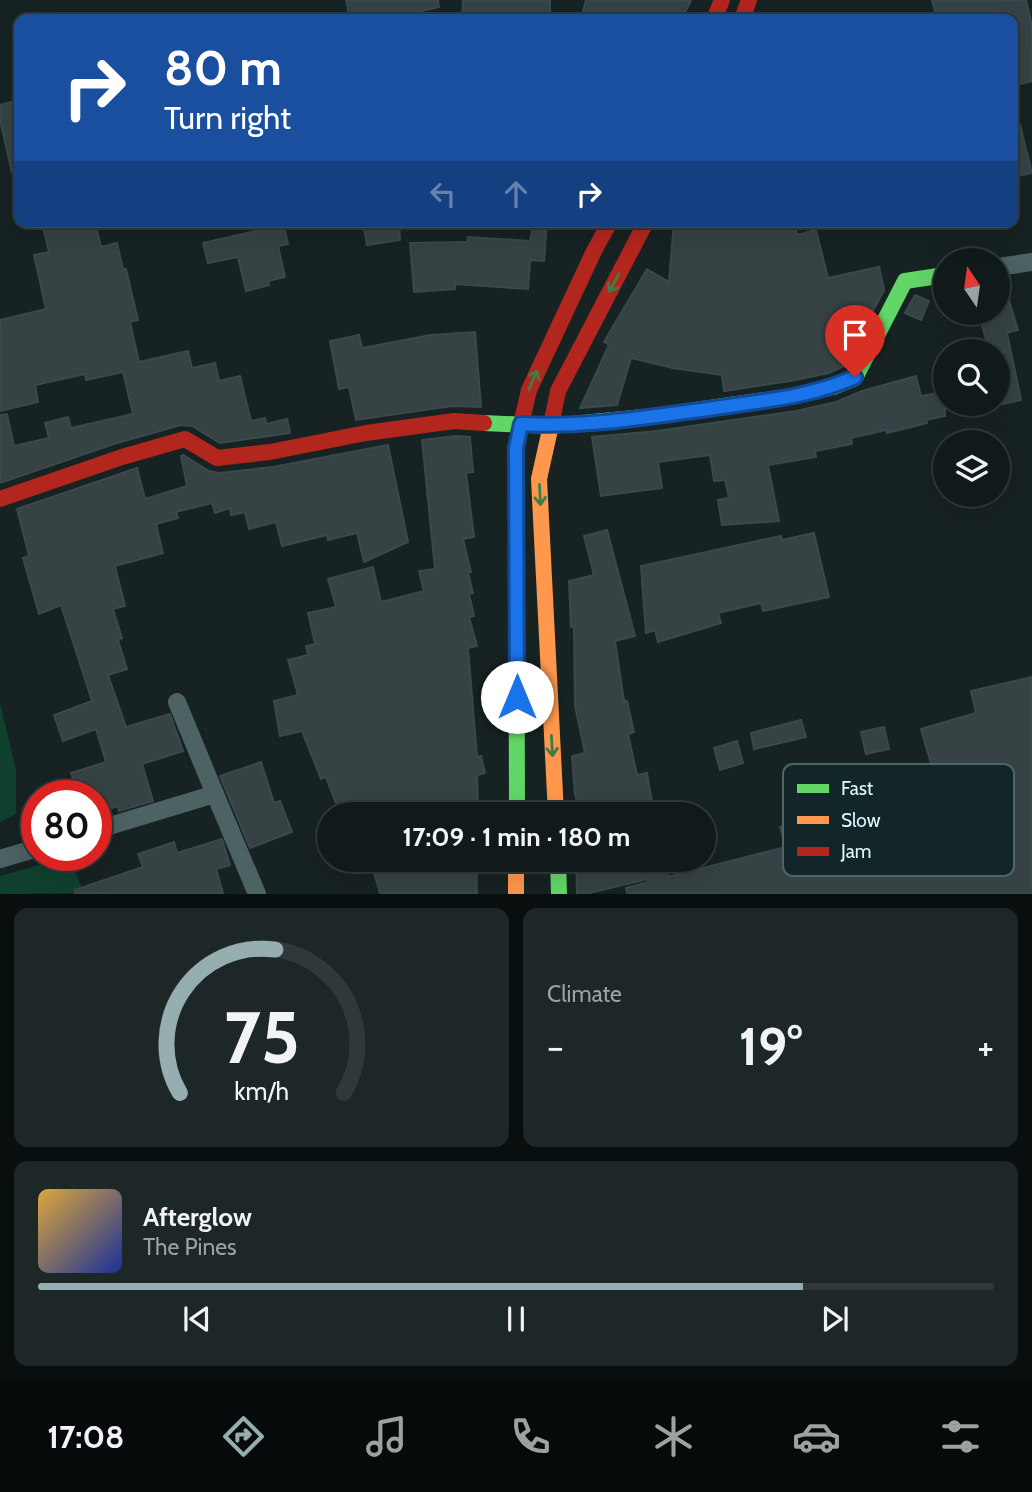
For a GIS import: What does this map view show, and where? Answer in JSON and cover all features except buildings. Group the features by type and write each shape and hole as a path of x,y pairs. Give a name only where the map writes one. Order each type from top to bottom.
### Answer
{"main road":[{"path":"517,802 516,448 529,390 607,228"},
{"path":"555,802 540,479 558,391 643,228"},
{"path":"0,499 122,457 185,439 217,458 270,453 366,433 454,421 551,426 655,416 793,396 833,387 855,377 905,281 933,277"},
{"path":"516,872 516,894"},
{"path":"558,872 559,894"}],"street":[{"path":"1010,265 1032,262"},
{"path":"177,702 257,894"},
{"path":"112,825 215,794"},
{"path":"0,859 21,853"}],"shaded area":[{"path":"0,703 16,770 16,814 0,822"},
{"path":"21,870 75,871 84,893 0,894 0,876"}],"traffic: fast":[{"path":"484,423 551,426 655,416 793,396 833,387 855,378 905,281 933,277"},
{"path":"517,802 516,448 522,420"},
{"path":"558,872 559,894"}],"traffic: slow":[{"path":"553,416 539,479 555,802"},
{"path":"516,872 516,894"}],"traffic: jam":[{"path":"716,14 722,0"},
{"path":"744,14 749,0"},
{"path":"522,420 529,390 607,228"},
{"path":"553,416 558,391 643,228"},
{"path":"0,499 122,457 185,439 217,458 270,452 366,433 454,421 484,423"}],"route":[{"path":"517,697 516,448 521,424 551,426 655,416 793,396 833,387 855,377"}]}
